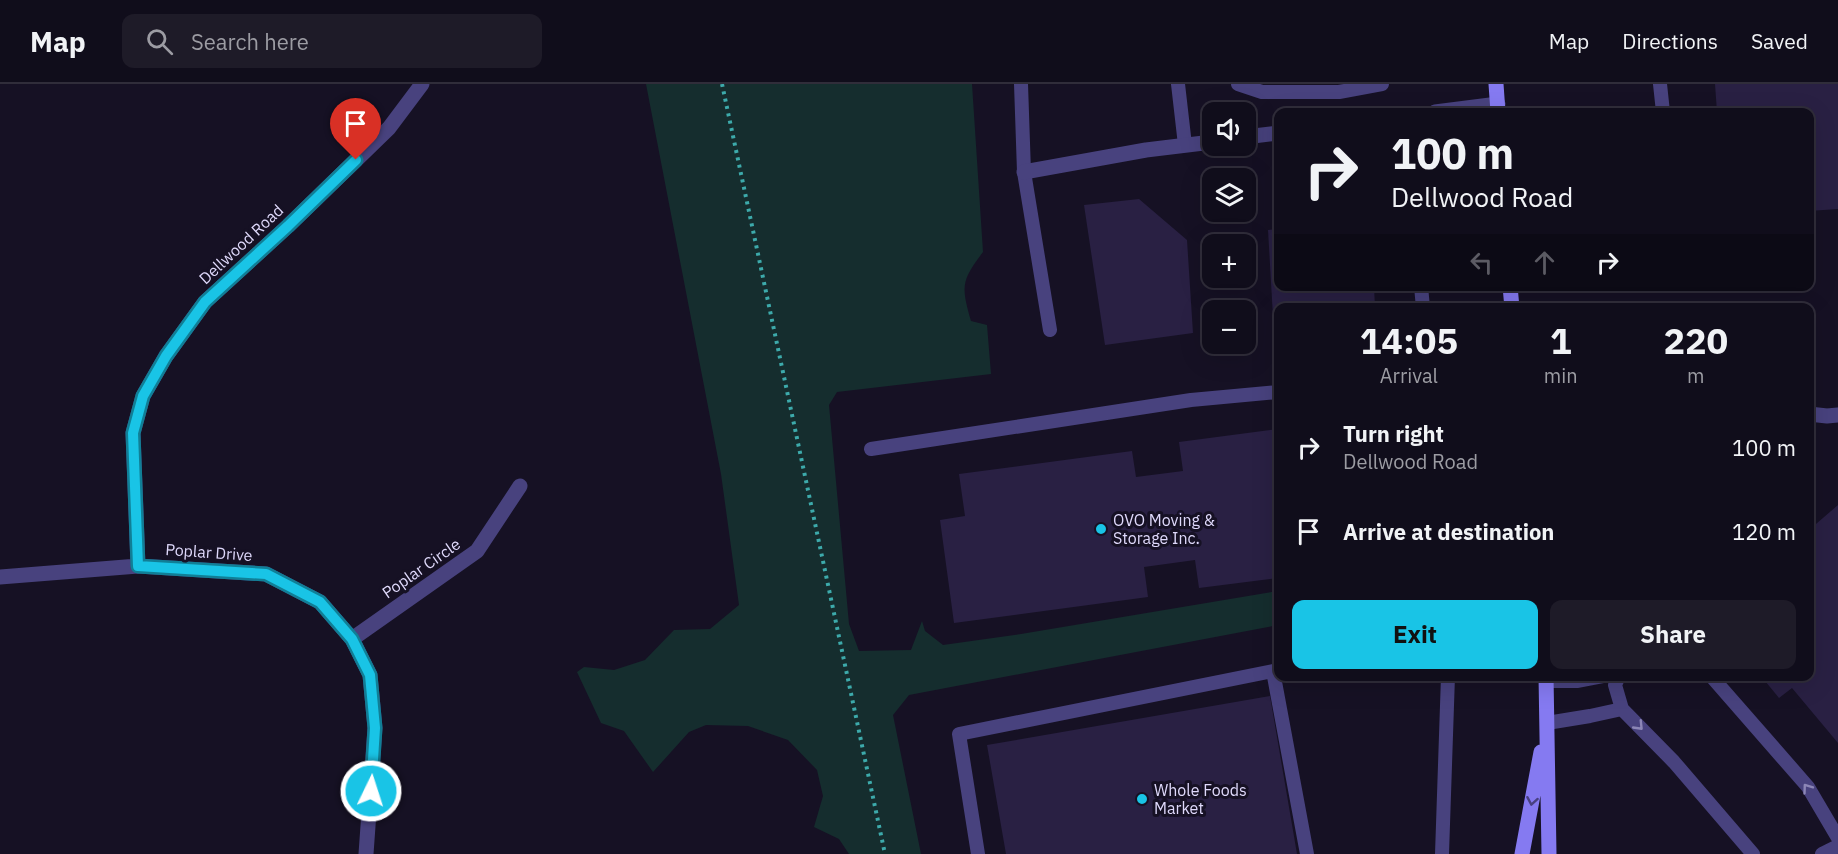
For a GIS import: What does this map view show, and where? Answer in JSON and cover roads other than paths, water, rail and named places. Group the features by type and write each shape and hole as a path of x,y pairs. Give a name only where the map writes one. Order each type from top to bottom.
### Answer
{"street":[{"name":"Dellwood Road","path":"138,566 133,433 143,396 166,356 205,302 288,226 389,128 422,84"},
{"path":"1496,84 1498,108"},
{"path":"1256,136 1274,133"},
{"path":"1024,172 1202,143"},
{"path":"1814,415 1838,415"},
{"name":"Poplar Circle","path":"352,639 477,551 520,486"},
{"name":"Poplar Drive","path":"0,577 138,566 266,574 320,602 352,639 370,675 375,728 366,854"},
{"path":"1546,681 1549,854"},
{"path":"1522,854 1547,723"}],"lane":[{"path":"1020,84 1024,172 1050,330"},
{"path":"1178,84 1185,145"},
{"path":"1238,84 1262,92 1339,92 1382,84"},
{"path":"1660,84 1663,108"},
{"path":"872,449 1191,400 1274,392"},
{"path":"978,854 959,734 1274,671"},
{"path":"1277,681 1307,854"},
{"path":"1442,854 1448,681"},
{"path":"1617,681 1615,685 1622,709 1674,762 1753,854"},
{"path":"1715,681 1808,787 1838,838"},
{"path":"1547,723 1622,709"},
{"path":"1822,854 1838,846"}],"place":[{"name":"OVO Moving & Storage Inc.","path":"1101,529"},
{"name":"Whole Foods Market","path":"1142,799"}]}
